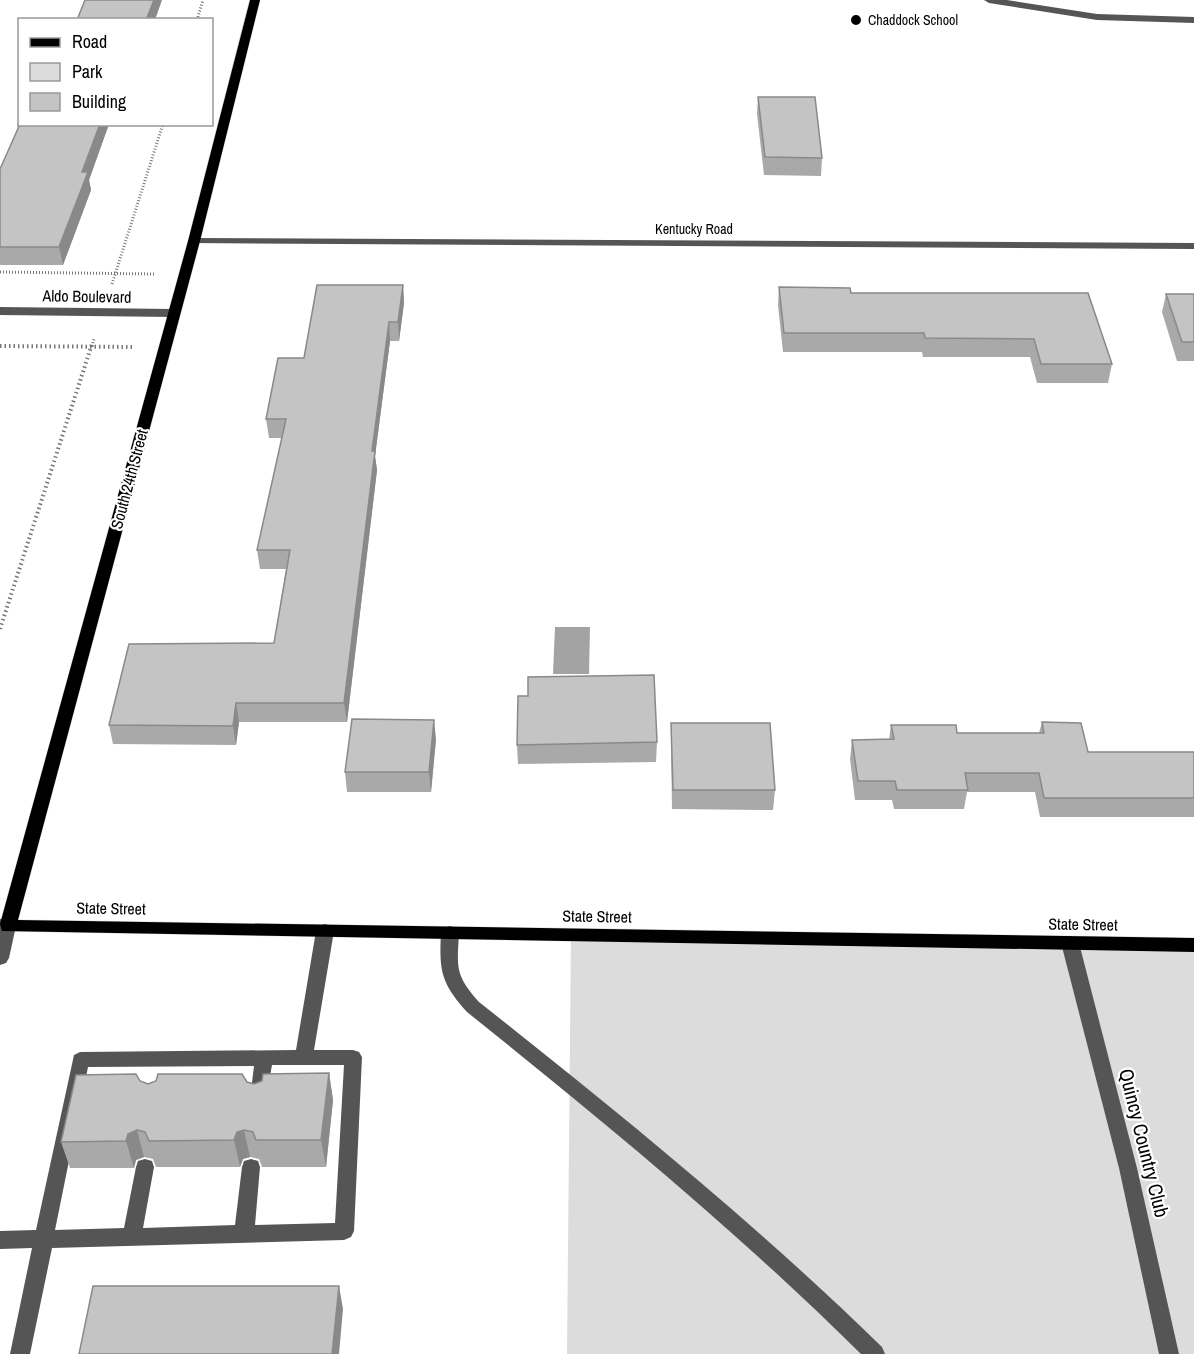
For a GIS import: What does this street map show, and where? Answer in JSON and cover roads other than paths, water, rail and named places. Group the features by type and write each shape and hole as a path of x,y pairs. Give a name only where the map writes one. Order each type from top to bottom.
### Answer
{"main road":[{"name":"South 24th Street","path":"4,926 194,241 255,0"},
{"name":"State Street","path":"4,926 1194,945"}],"street":[{"path":"989,0 1097,17 1194,20"},
{"name":"Kentucky Road","path":"194,241 1194,246"},
{"name":"Aldo Boulevard","path":"0,311 174,313"},
{"name":"South 24th Street","path":"0,958 4,926"},
{"path":"304,1057 325,931"},
{"path":"450,933 448,969 453,985 473,1007 681,1173 816,1294 875,1354"},
{"name":"Quincy Country Club","path":"1070,943 1128,1168 1169,1354"},
{"path":"259,1101 264,1057"},
{"path":"0,1240 44,1239 132,1236 344,1231 353,1057 80,1060 44,1239 20,1354"},
{"path":"159,1080 163,1059"},
{"path":"132,1236 145,1167"},
{"path":"244,1234 251,1167"}],"place":[{"name":"Chaddock School","path":"856,20"}]}
